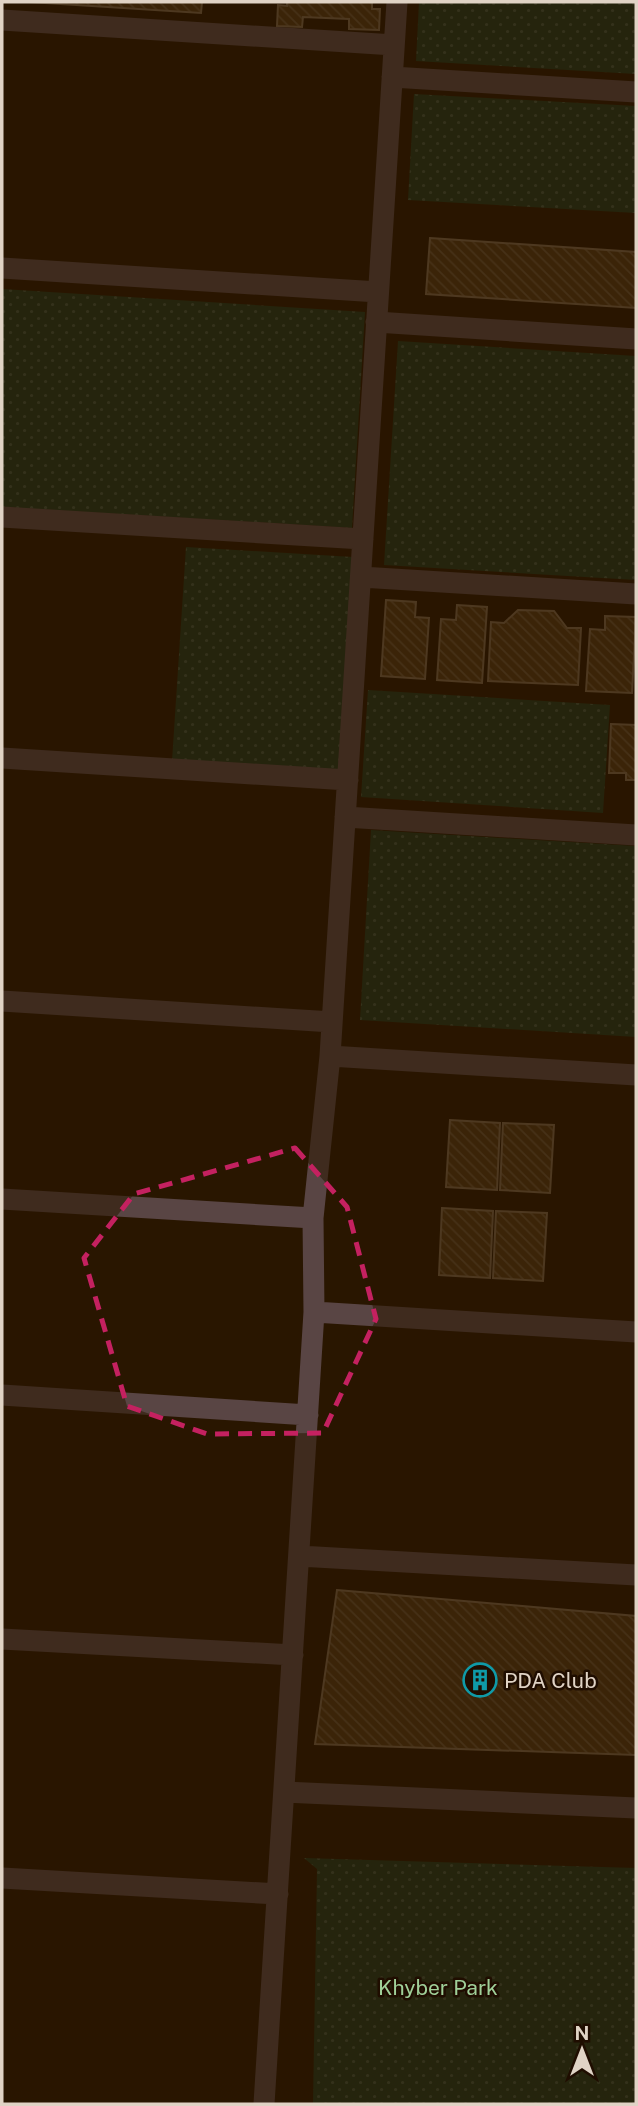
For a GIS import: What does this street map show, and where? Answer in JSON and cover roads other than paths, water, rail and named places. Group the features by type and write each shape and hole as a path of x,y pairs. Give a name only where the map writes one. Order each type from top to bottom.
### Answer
{"street":[{"path":"264,2104 314,1312 313,1218 330,1056 397,2"},
{"path":"2,20 394,45"},
{"path":"392,77 636,92"},
{"path":"2,268 379,292"},
{"path":"376,323 636,339"},
{"path":"2,517 363,539"},
{"path":"361,577 636,594"},
{"path":"2,758 348,780"},
{"path":"345,817 636,835"},
{"path":"2,1001 332,1022"},
{"path":"330,1056 636,1074"},
{"path":"2,1199 313,1218"},
{"path":"314,1312 636,1332"},
{"path":"2,1395 308,1415"},
{"path":"299,1556 636,1575"},
{"path":"2,1639 293,1654"},
{"path":"284,1792 636,1808"},
{"path":"2,1878 278,1894"}],"place":[{"name":"PDA Club","path":"480,1680"}],"park label":[{"name":"Khyber Park","path":"438,1987"}]}
